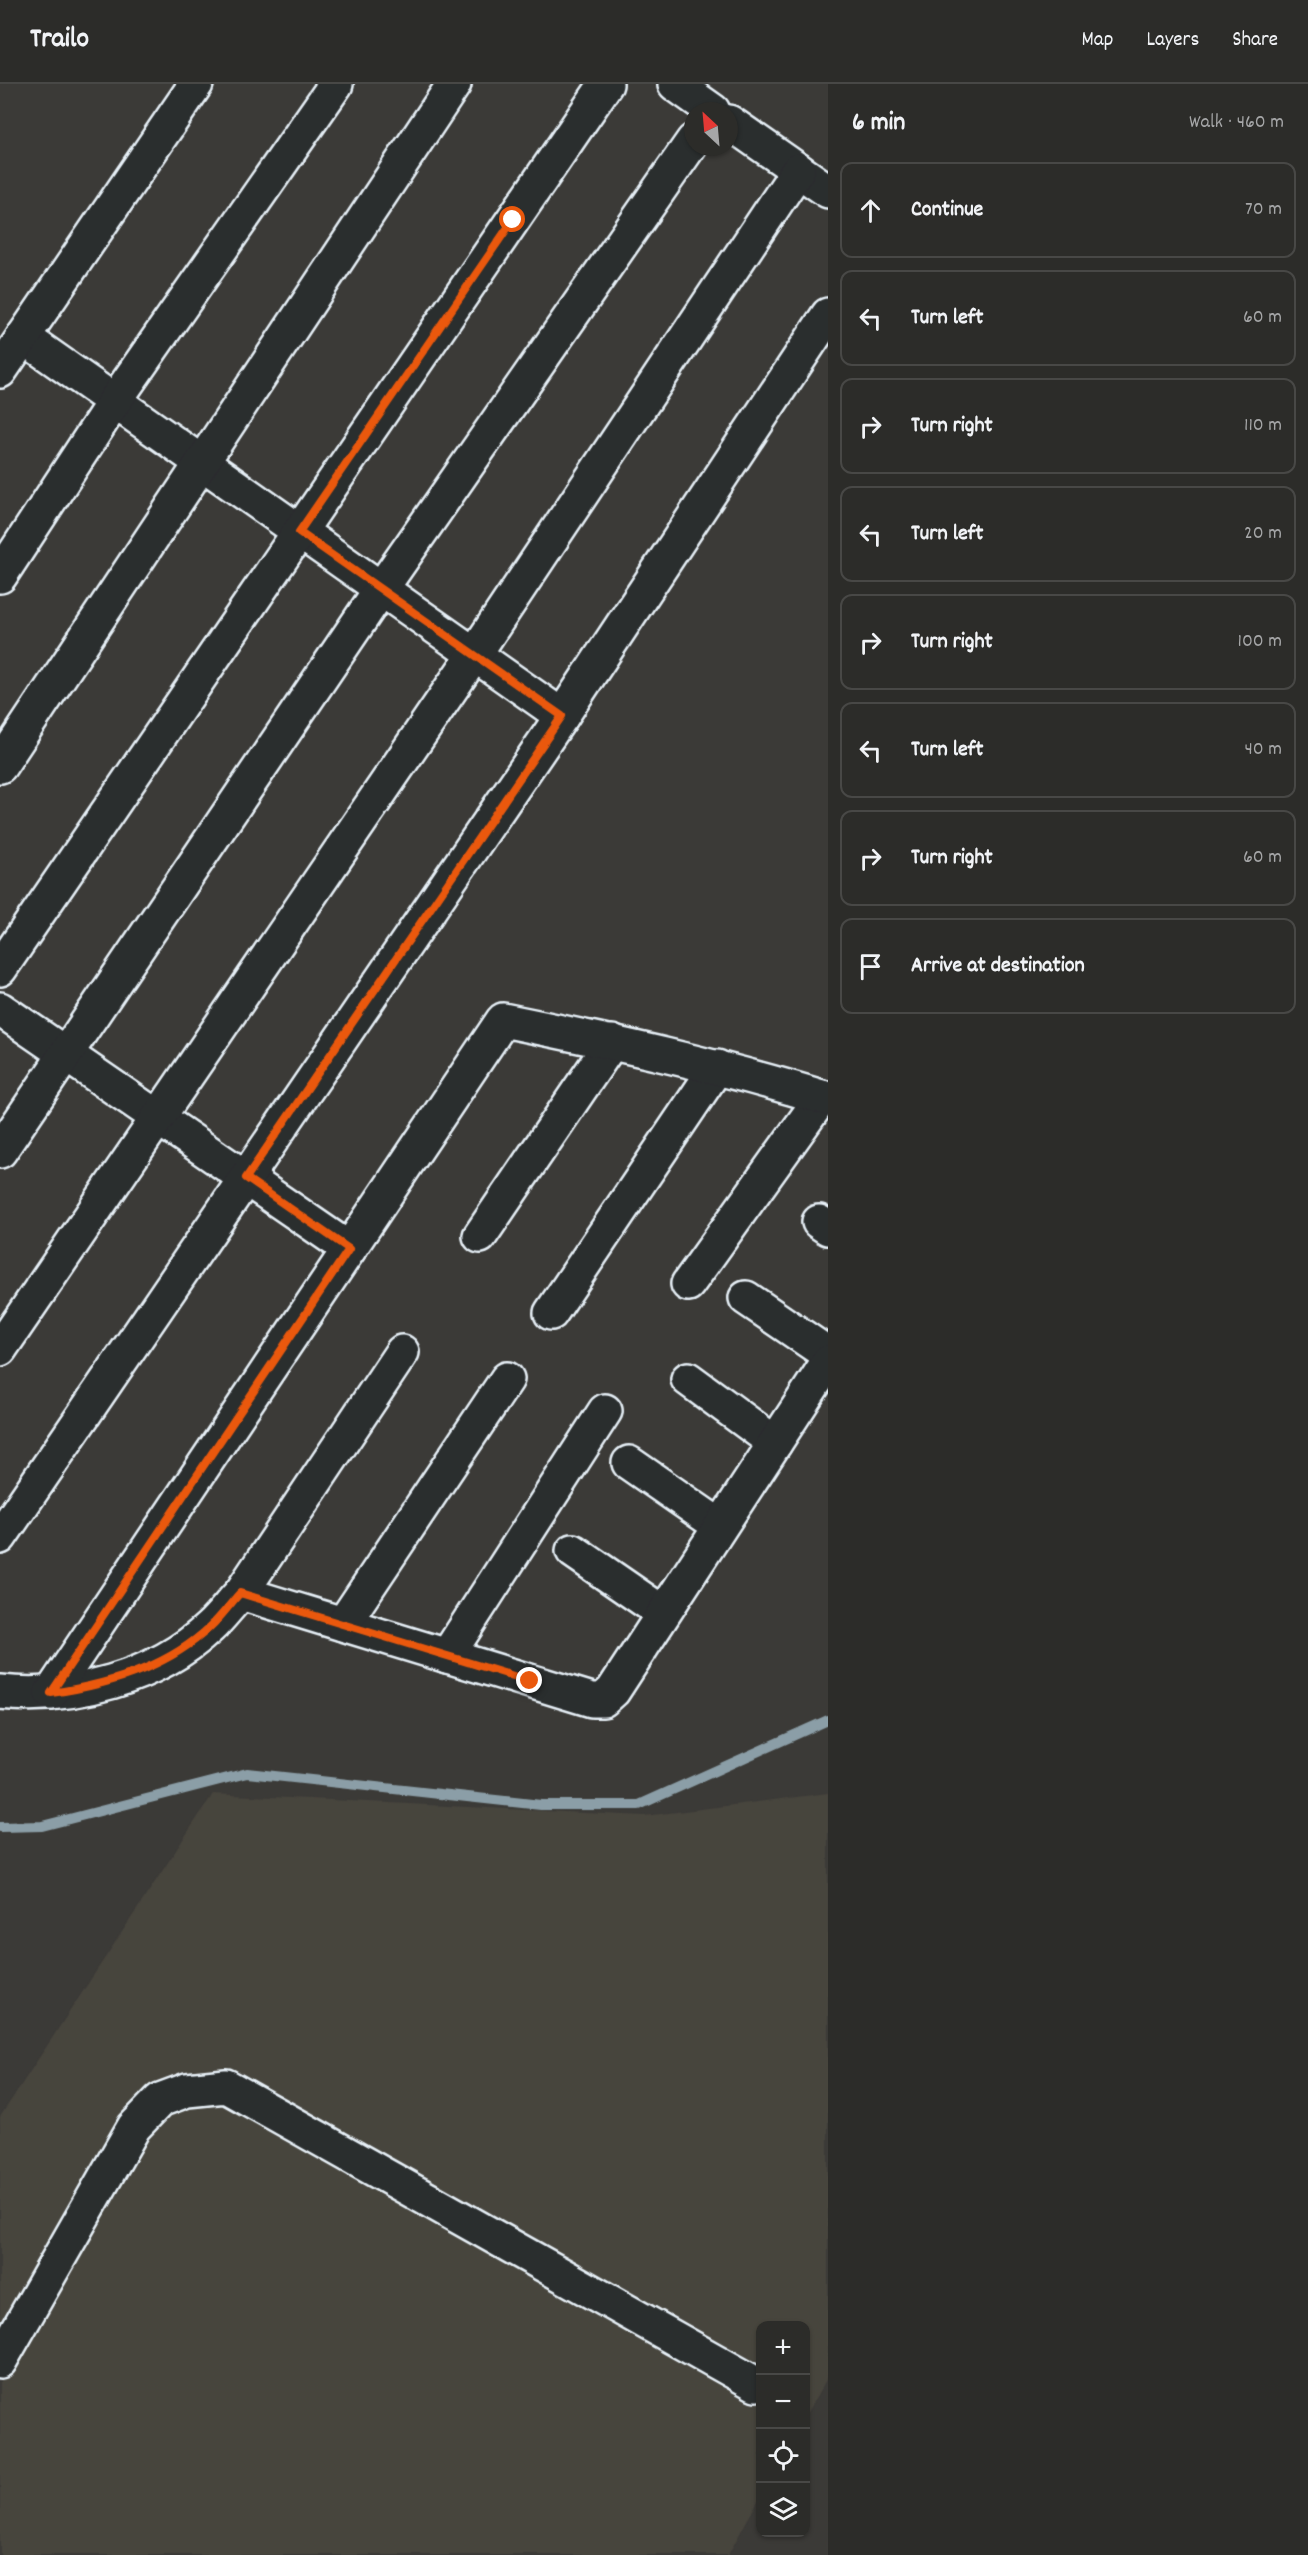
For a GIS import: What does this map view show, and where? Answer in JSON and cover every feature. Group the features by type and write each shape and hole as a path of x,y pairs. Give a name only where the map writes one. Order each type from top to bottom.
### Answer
{"street":[{"path":"0,371 196,84"},
{"path":"0,576 114,402 336,84"},
{"path":"0,766 200,462 454,84"},
{"path":"0,969 606,84"},
{"path":"675,84 700,102"},
{"path":"738,128 828,191"},
{"path":"0,1151 381,589 684,154"},
{"path":"0,1349 474,655 798,170"},
{"path":"0,1537 562,716 828,315"},
{"path":"23,337 562,716"},
{"path":"0,1009 349,1249"},
{"path":"51,1693 503,1020 612,1042 717,1067 825,1098 688,1284"},
{"path":"480,1236 612,1042"},
{"path":"551,1313 717,1067"},
{"path":"746,1298 828,1354"},
{"path":"0,1692 51,1693 81,1689 144,1670 178,1652 210,1628 240,1593 402,1352"},
{"path":"240,1593 592,1700 603,1700 613,1691 828,1362"},
{"path":"343,1624 507,1379"},
{"path":"688,1379 775,1443"},
{"path":"447,1656 605,1411"},
{"path":"629,1463 720,1526"},
{"path":"573,1551 663,1613"},
{"path":"0,2361 134,2127 160,2100 187,2090 226,2086 756,2384"}],"shaded area":[{"path":"828,1793 828,2376 810,2409 810,2321 756,2321 756,2504 728,2555 0,2555 0,2117 213,1794 644,1816"}],"waterway":[{"path":"0,1827 42,1826 247,1773 541,1805 639,1805 828,1720"}],"route":[{"path":"513,220 299,532 562,716 246,1178 349,1249 51,1693 81,1689 144,1670 178,1652 210,1628 240,1593 530,1681"}]}
